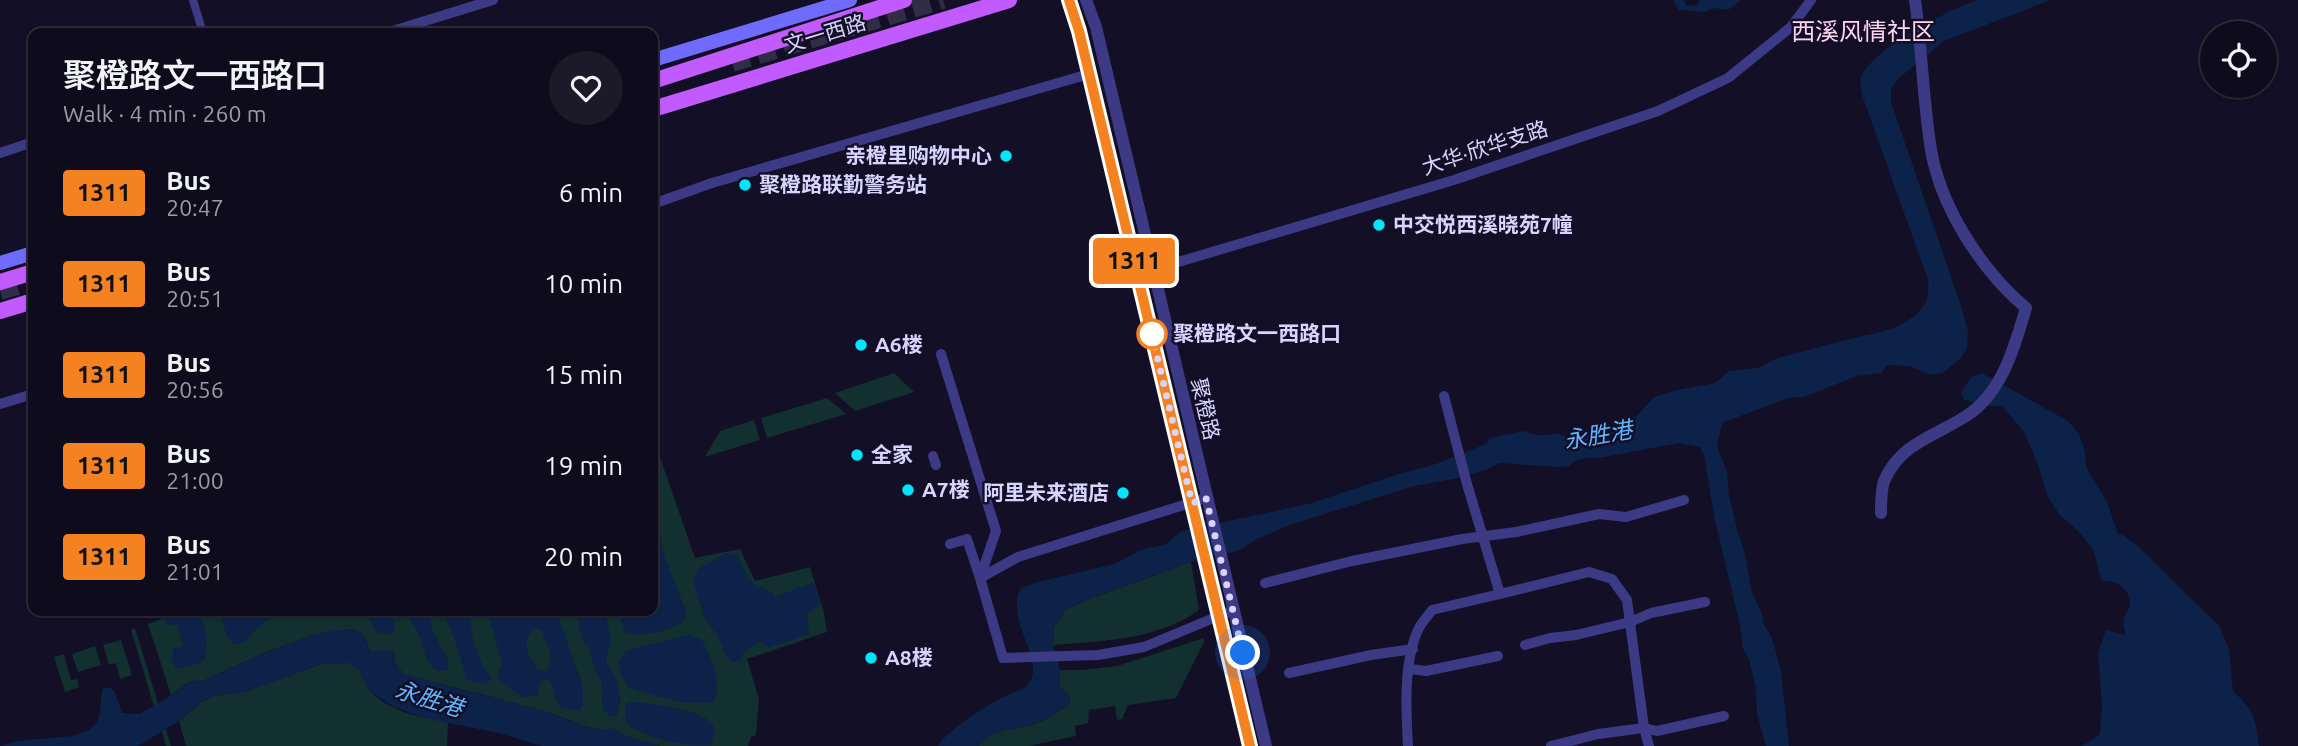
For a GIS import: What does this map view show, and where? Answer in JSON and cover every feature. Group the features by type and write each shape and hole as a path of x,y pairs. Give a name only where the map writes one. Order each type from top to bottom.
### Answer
{"main road":[{"path":"658,58 850,0"},
{"name":"文一西路","path":"658,79 904,0"},
{"path":"895,35 931,15 977,0"},
{"name":"文一西路","path":"658,107 1009,0"},
{"path":"0,263 28,255"},
{"path":"0,282 28,274"},
{"path":"0,311 28,303"}],"street":[{"path":"193,0 201,28"},
{"path":"402,28 493,0"},
{"name":"聚橙路","path":"1069,0 1090,74 1250,746"},
{"name":"聚橙路","path":"1086,0 1096,27 1266,746"},
{"name":"大华·欣华支路","path":"1138,274 1454,180 1658,111 1728,78 1791,27 1811,0"},
{"path":"1881,513 1883,482 1900,454 1973,411 1999,381 2012,352 2026,308 2006,292 1976,255 1943,193 1931,152 1915,0"},
{"path":"658,202 712,183 1090,74"},
{"path":"0,153 28,144"},
{"path":"941,354 996,531 980,578"},
{"path":"0,404 28,396"},
{"path":"1444,396 1500,594"},
{"path":"980,578 1018,557 1206,498"},
{"path":"1265,583 1352,561 1516,532 1599,514 1626,517 1684,500"},
{"path":"950,544 967,539 1003,658 1098,655 1143,647 1233,610"},
{"path":"1408,746 1406,711 1409,669 1419,629 1432,610 1589,572 1612,579 1627,600 1648,746"},
{"path":"1525,645 1630,622 1651,613 1705,603"},
{"path":"1289,673 1413,649"},
{"path":"1409,669 1426,671 1498,656"},
{"path":"1551,746 1598,734 1644,729 1657,731 1724,716"}],"green space":[{"path":"894,373 914,392 855,411 835,393"},
{"path":"827,398 846,414 767,438 761,418"},
{"path":"754,420 760,440 705,457 720,431"},
{"path":"658,451 695,558 740,549 755,581 810,567 824,612 827,632 747,659 759,699 756,735 751,737 748,746 660,746 588,727 544,711 403,674 394,660 395,651 370,651 366,641 352,629 317,634 266,652 205,680 189,682 171,695 148,624 168,616 658,616"},
{"path":"1191,562 1199,610 1183,620 1166,628 1129,637 1053,645 1054,627 1065,610"},
{"path":"135,628 171,746 166,746 131,630"},
{"path":"1204,638 1176,698 1128,705 1122,719 1117,720 1115,706 1089,710 1088,723 1075,726 1076,736 1028,746 978,746 993,734 1041,722 1067,705 1070,702 1069,695 1060,687 1060,670 1117,666"},
{"path":"121,640 132,675 120,679 116,663 109,665 103,645"},
{"path":"95,646 101,665 78,672 72,654"},
{"path":"64,654 71,680 77,679 79,687 65,692 54,657"},
{"path":"350,663 359,669 372,693 388,705 418,716 448,722 447,746 186,746 179,721 201,702 213,696 247,691 321,664"}],"water":[{"path":"1673,0 1684,0 1686,6 1697,5 1700,0 1741,0 1728,10 1713,8 1705,12 1679,10"},
{"name":"永胜港","path":"1978,0 2051,0 1944,41 1898,79 1891,89 1891,102 1962,309 1968,332 1967,348 1959,360 1943,373 1930,375 1910,366 1887,365 1881,373 1857,376 1804,397 1788,398 1722,423 1717,447 1727,471 1729,495 1752,592 1764,625 1772,638 1781,671 1789,746 1766,746 1757,714 1756,688 1749,659 1743,649 1740,625 1714,516 1704,455 1700,447 1679,443 1599,458 1585,458 1569,466 1500,463 1485,470 1414,486 1293,524 1257,539 1240,550 1191,562 1087,600 1065,610 1054,627 1053,645 1060,670 1060,687 1069,695 1070,702 1043,721 994,734 978,746 938,746 950,732 970,718 1000,699 1023,689 1030,682 1032,662 1018,614 1020,589 1034,583 1115,564 1140,550 1166,544 1182,531 1308,504 1436,464 1486,444 1490,438 1523,431 1536,435 1584,435 1633,420 1654,397 1715,383 1729,371 1758,368 1778,358 1882,331 1910,319 1924,306 1928,280 1863,98 1860,79 1868,66 1895,43 1932,21"},
{"path":"1982,373 2068,421 2079,434 2085,452 2086,467 2107,502 2118,534 2125,536 2142,550 2219,626 2229,649 2233,691 2253,716 2259,746 2082,746 2100,734 2102,704 2098,653 2106,630 2126,635 2123,622 2129,608 2129,596 2118,584 2101,581 2094,551 2079,532 2059,514 2047,495 2024,432 2002,406 1986,406 1964,400 1961,393 1971,377"},
{"path":"658,531 665,558 686,611 685,620 656,632 625,632 620,616 658,616"},
{"path":"726,553 737,555 750,579 775,597 814,582 821,603 807,614 809,634 769,648 760,641 743,653 741,660 732,662 717,634 705,620 693,581 698,569"},
{"path":"199,616 206,633 205,659 197,664 176,669 172,661 173,649 183,646 177,624 167,626 164,617"},
{"path":"221,616 273,616 244,642 234,645 227,636"},
{"path":"367,616 393,616 395,631 390,635 377,632"},
{"path":"408,616 429,616 432,629 449,662 447,670 438,671 432,667"},
{"path":"445,616 470,616 481,662 493,678 485,684 466,680"},
{"path":"488,616 558,616 583,686 583,706 578,711 561,708 548,679 540,682 537,696 524,697 500,681 498,675 502,663","holes":["533,629 541,629 547,644 550,665 547,671 539,670 527,650 527,640"]},
{"path":"576,616 607,616 611,641 607,664 616,678 621,701 617,716 609,716 603,709 601,679 594,670 590,649 583,641"},
{"name":"永胜港","path":"352,629 362,633 370,651 395,651 394,660 403,674 544,711 588,727 605,730 612,728 629,737 661,746 543,746 494,732 424,718 394,707 372,693 360,671 350,663 321,664 247,691 213,696 138,746 2,746 23,740 65,737 89,730 98,719 104,687 115,692 122,713 140,714 189,682 205,680 266,652 317,634"},
{"path":"688,635 701,639 712,661 717,686 714,702 681,702 628,687 621,675 619,661 627,650"},
{"path":"632,702 697,714 712,724 715,734 712,745 668,741 628,725 625,704"}],"tunnel":[{"path":"732,63 943,0"},
{"path":"0,291 28,283"}],"bus line":[{"name":"1311","path":"1069,0 1079,31 1250,746"}],"place":[{"name":"亲橙里购物中心","path":"1006,156"},
{"name":"聚橙路联勤警务站","path":"745,185"},
{"name":"中交悦西溪晓苑7幢","path":"1379,225"},
{"name":"聚橙路文一西路口","path":"1152,334"},
{"name":"A6楼","path":"861,345"},
{"name":"全家","path":"857,455"},
{"name":"A7楼","path":"908,490"},
{"name":"阿里未来酒店","path":"1123,493"},
{"name":"A8楼","path":"871,658"}],"district":[{"name":"西溪风情社区","path":"1863,32"}],"route":[{"path":"1152,334 1149,322 1192,503 1206,498 1243,653"}]}
